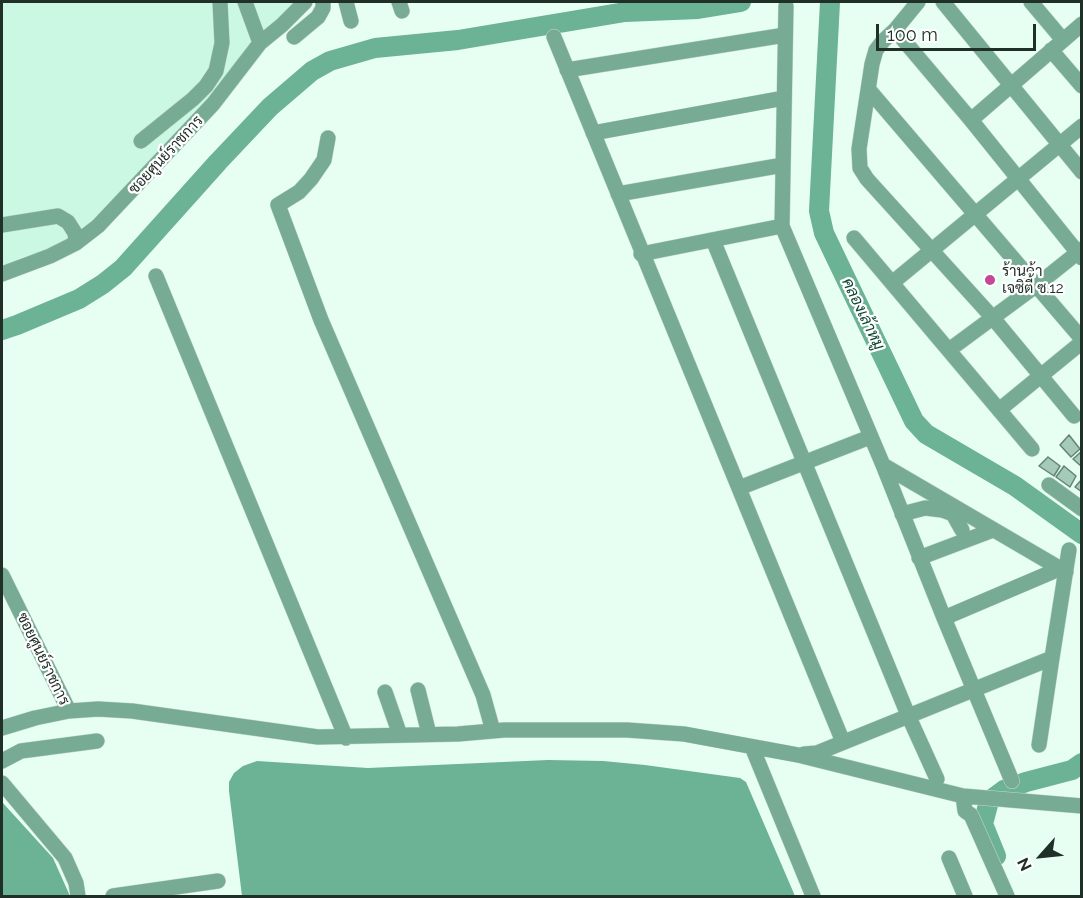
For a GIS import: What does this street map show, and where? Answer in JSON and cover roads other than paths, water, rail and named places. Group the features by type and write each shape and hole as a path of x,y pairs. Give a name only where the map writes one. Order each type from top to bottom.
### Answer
{"street":[{"path":"141,141 193,99 206,86 216,70 222,43 220,2"},
{"path":"245,2 260,43"},
{"name":"ซอยศูนย์ราชการ","path":"2,274 50,256 76,243 98,226 213,104 260,43 282,25 304,2"},
{"path":"294,38 318,18 323,2"},
{"path":"346,2 351,21"},
{"path":"918,2 876,50 859,150 860,168 867,179 993,318 1074,416"},
{"path":"943,2 1082,172"},
{"path":"1032,2 1082,86"},
{"path":"786,6 782,226 883,465 972,689 1012,781"},
{"path":"971,120 1082,24"},
{"path":"895,30 1080,253 949,350"},
{"path":"567,70 785,34"},
{"path":"554,37 843,742"},
{"path":"869,90 1082,340 999,410"},
{"path":"593,133 784,98"},
{"path":"892,283 1082,126"},
{"path":"328,138 324,160 311,179 299,192 278,205 325,330 483,695 493,731"},
{"path":"618,194 783,165"},
{"path":"2,225 58,216 68,222 75,233 76,243"},
{"path":"642,254 782,226"},
{"path":"854,238 1032,449"},
{"path":"713,240 908,715 937,779"},
{"path":"156,276 346,738"},
{"path":"739,488 870,437"},
{"path":"883,465 1062,571"},
{"path":"1049,486 1082,509"},
{"path":"902,513 925,508 942,510 953,514 962,530"},
{"path":"919,558 993,530"},
{"path":"1039,745 1062,571 1069,550"},
{"path":"944,618 1062,571"},
{"name":"ซอยศูนย์ราชการ","path":"2,575 69,711"},
{"path":"798,755 817,753 1052,658"},
{"path":"418,690 429,734"},
{"path":"385,692 400,735"},
{"path":"2,728 69,711 98,709 132,711 318,737 346,738 493,731 627,730 684,734 798,755 967,796 1082,806"},
{"path":"2,761 21,751 97,741"},
{"path":"752,747 813,897"},
{"path":"2,783 65,858 76,883 78,897"},
{"path":"967,796 965,811 971,815 1007,897"},
{"path":"949,858 965,897"},
{"path":"112,897 218,881"}],"waterway":[{"path":"2,330 79,299 123,268 270,107 312,71 330,61 375,48 458,40 625,12 698,9 741,2"},
{"name":"คลองเล้าหมู","path":"830,2 819,211 824,233 914,421 926,434 1015,486 1082,534"},
{"name":"คลองเล้าหมู","path":"996,856 983,824 989,801 1004,790 1072,770 1082,763"}],"place":[{"name":"ร้านค้า เจซิตี้ ซ.12","path":"990,280"}]}
